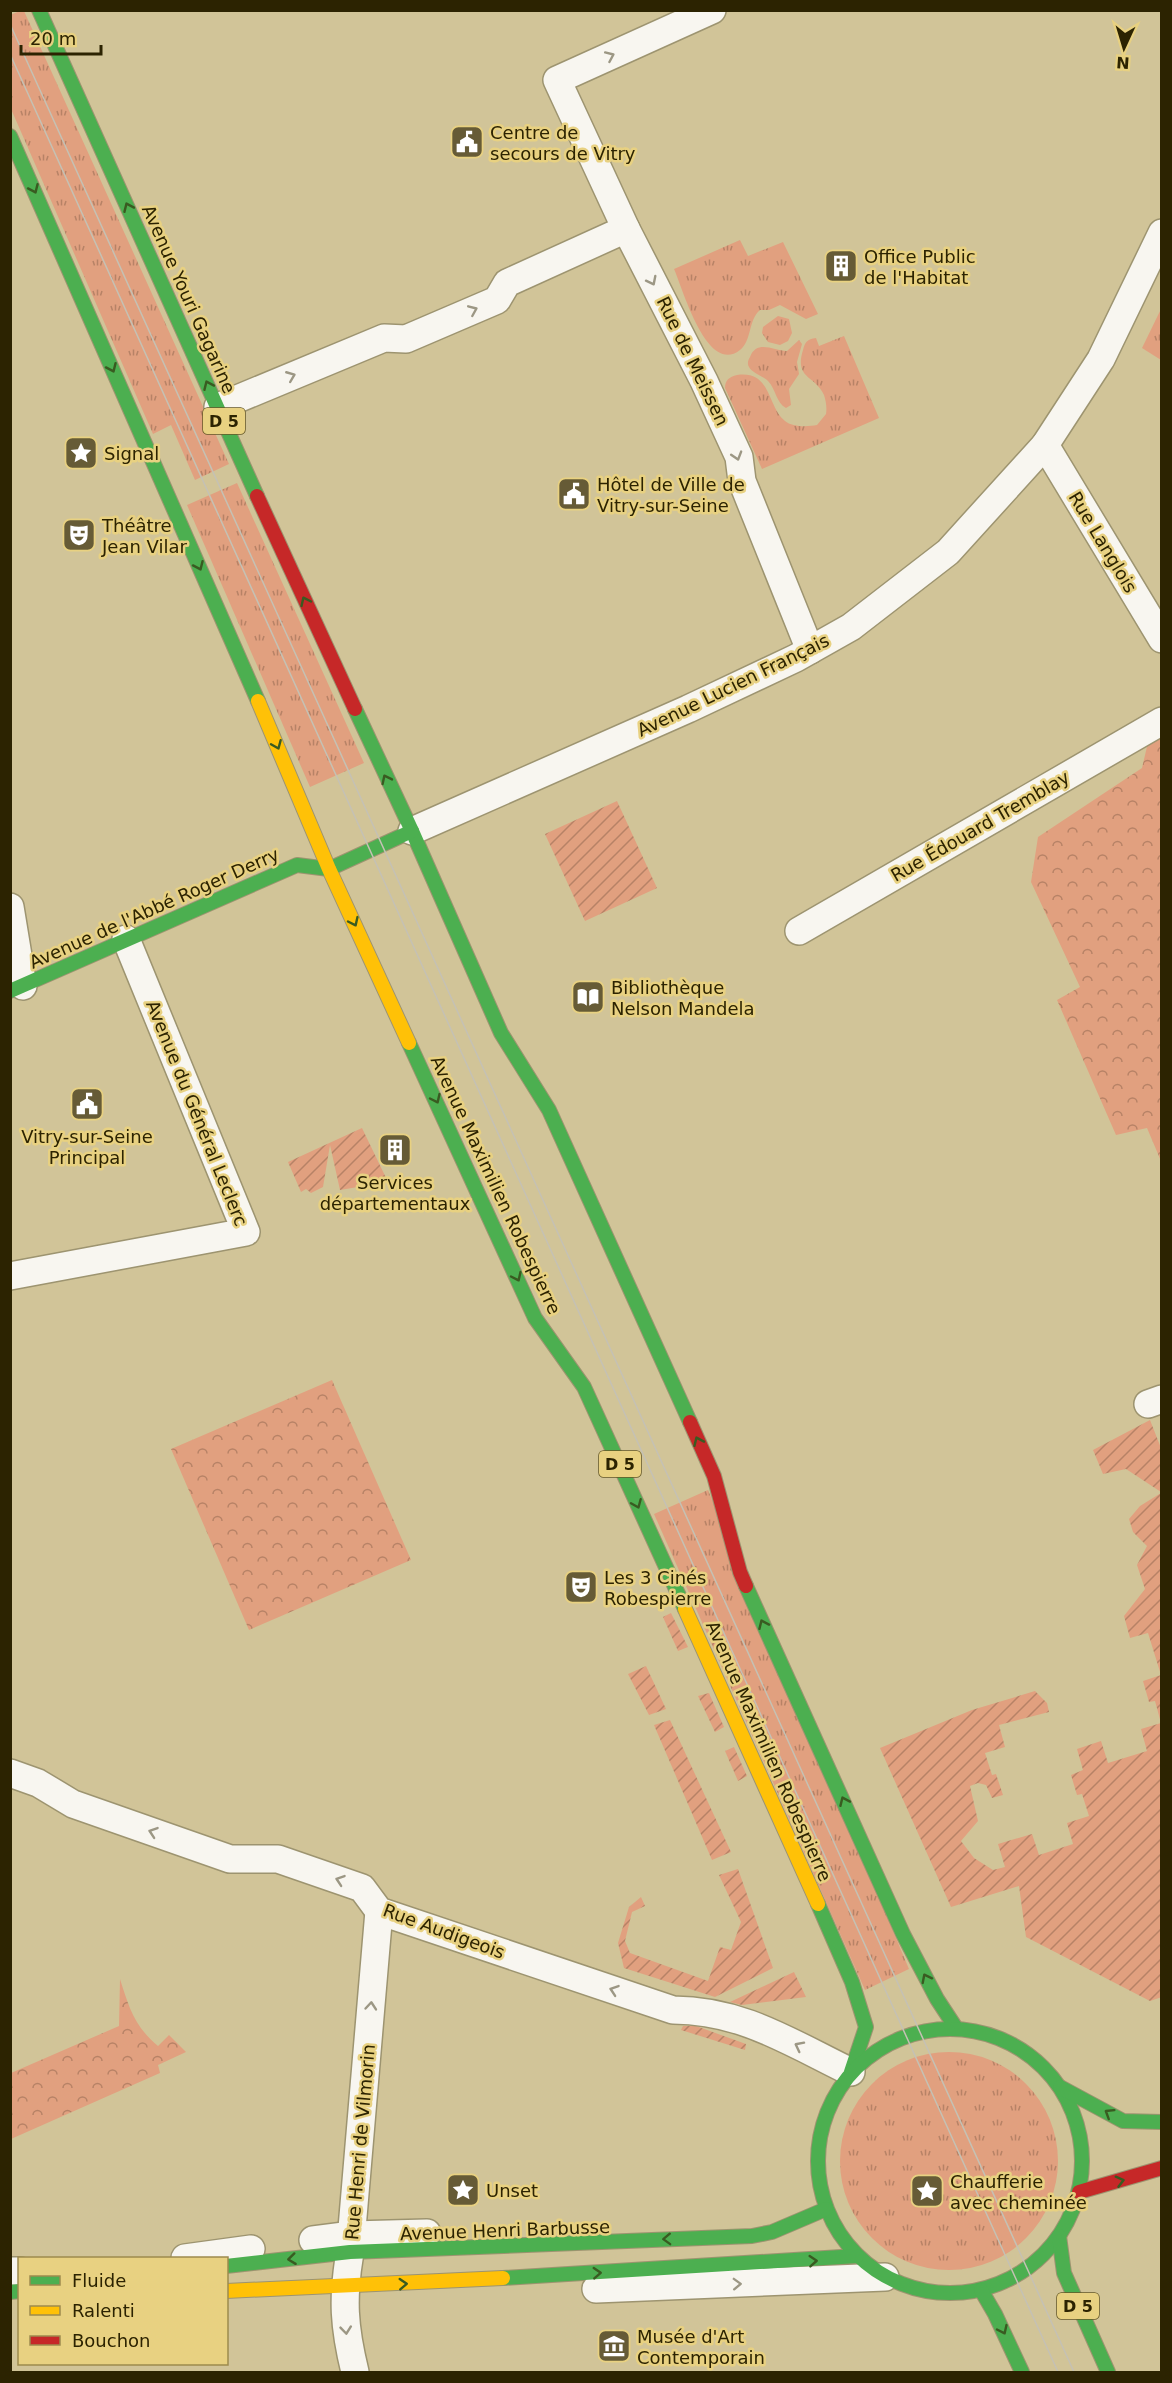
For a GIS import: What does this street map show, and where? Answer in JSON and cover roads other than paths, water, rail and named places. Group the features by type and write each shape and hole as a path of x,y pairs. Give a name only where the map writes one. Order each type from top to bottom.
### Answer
{"main road":[{"name":"Avenue Youri Gagarine","path":"39,10 305,602 412,831"},
{"name":"D 5","path":"10,136 329,869"},
{"name":"D 5","path":"412,831 501,1034 549,1110 587,1193 714,1476 740,1572 903,1934 937,1999 956,2028"},
{"path":"329,869 412,831"},
{"name":"Avenue de l'Abbé Roger Derry","path":"17,988 297,865 329,869"},
{"name":"Avenue Maximilien Robespierre","path":"329,869 536,1318 584,1387 811,1887 852,1982 866,2027 851,2072"},
{"path":"956,2028 996,2037 1015,2046 1032,2057 1060,2087 1073,2111 1080,2138 1082,2165 1079,2192 1071,2215 1059,2236 1044,2253 1027,2269 1014,2277 981,2290 948,2293 916,2289 885,2277 857,2256 839,2234 823,2202 817,2162 820,2130 832,2099 851,2072 876,2050 905,2036 938,2029 956,2028"},
{"path":"1060,2087 1123,2121 1161,2122"},
{"path":"1079,2192 1161,2169"},
{"name":"D 5","path":"1059,2236 1064,2272 1108,2373"},
{"name":"Avenue Henri Barbusse","path":"228,2266 351,2244"},
{"path":"228,2291 344,2287 792,2262 857,2256"},
{"path":"981,2290 995,2314 1022,2373"}],"street":[{"name":"Rue de Meissen","path":"712,10 556,80 626,229 704,381 739,457 742,481 810,650"},
{"path":"218,407 384,338 406,339 496,300 507,283 626,229"},
{"name":"Avenue Lucien Français","path":"412,831 736,687 810,650 851,627 948,552 1045,445 1101,359 1161,233"},
{"name":"Rue Langlois","path":"1045,445 1161,639"},
{"name":"Rue Édouard Tremblay","path":"799,931 1161,721"},
{"path":"10,907 17,988"},
{"name":"Avenue du Général Leclerc","path":"10,1276 246,1232 126,939"},
{"name":"Rue Audigeois","path":"10,1773 38,1783 73,1804 230,1858 278,1859 362,1888 379,1911 674,2010 711,2012 761,2027 851,2072"},
{"name":"Rue Henri de Vilmorin","path":"355,2373 346,2336 344,2287 351,2244 379,1911"},
{"name":"Avenue Henri Barbusse","path":"206,2257 351,2244 761,2221 797,2208 823,2202"},
{"path":"344,2287 389,2298 885,2277"}],"tram line":[{"path":"10,24 1074,2372"},
{"path":"10,54 1058,2372"}],"place":[{"name":"Centre de secours de Vitry","path":"467,142"},
{"name":"Office Public de l'Habitat","path":"841,266"},
{"name":"Signal","path":"81,453"},
{"name":"Hôtel de Ville de Vitry-sur-Seine","path":"574,494"},
{"name":"Théâtre Jean Vilar","path":"79,535"},
{"name":"Bibliothèque Nelson Mandela","path":"588,997"},
{"name":"Vitry-sur-Seine Principal","path":"87,1104"},
{"name":"Services départementaux","path":"395,1150"},
{"name":"Les 3 Cinés Robespierre","path":"581,1587"},
{"name":"Unset","path":"463,2190"},
{"name":"Chaufferie avec cheminée","path":"927,2191"},
{"name":"Musée d'Art Contemporain","path":"614,2346"}]}
